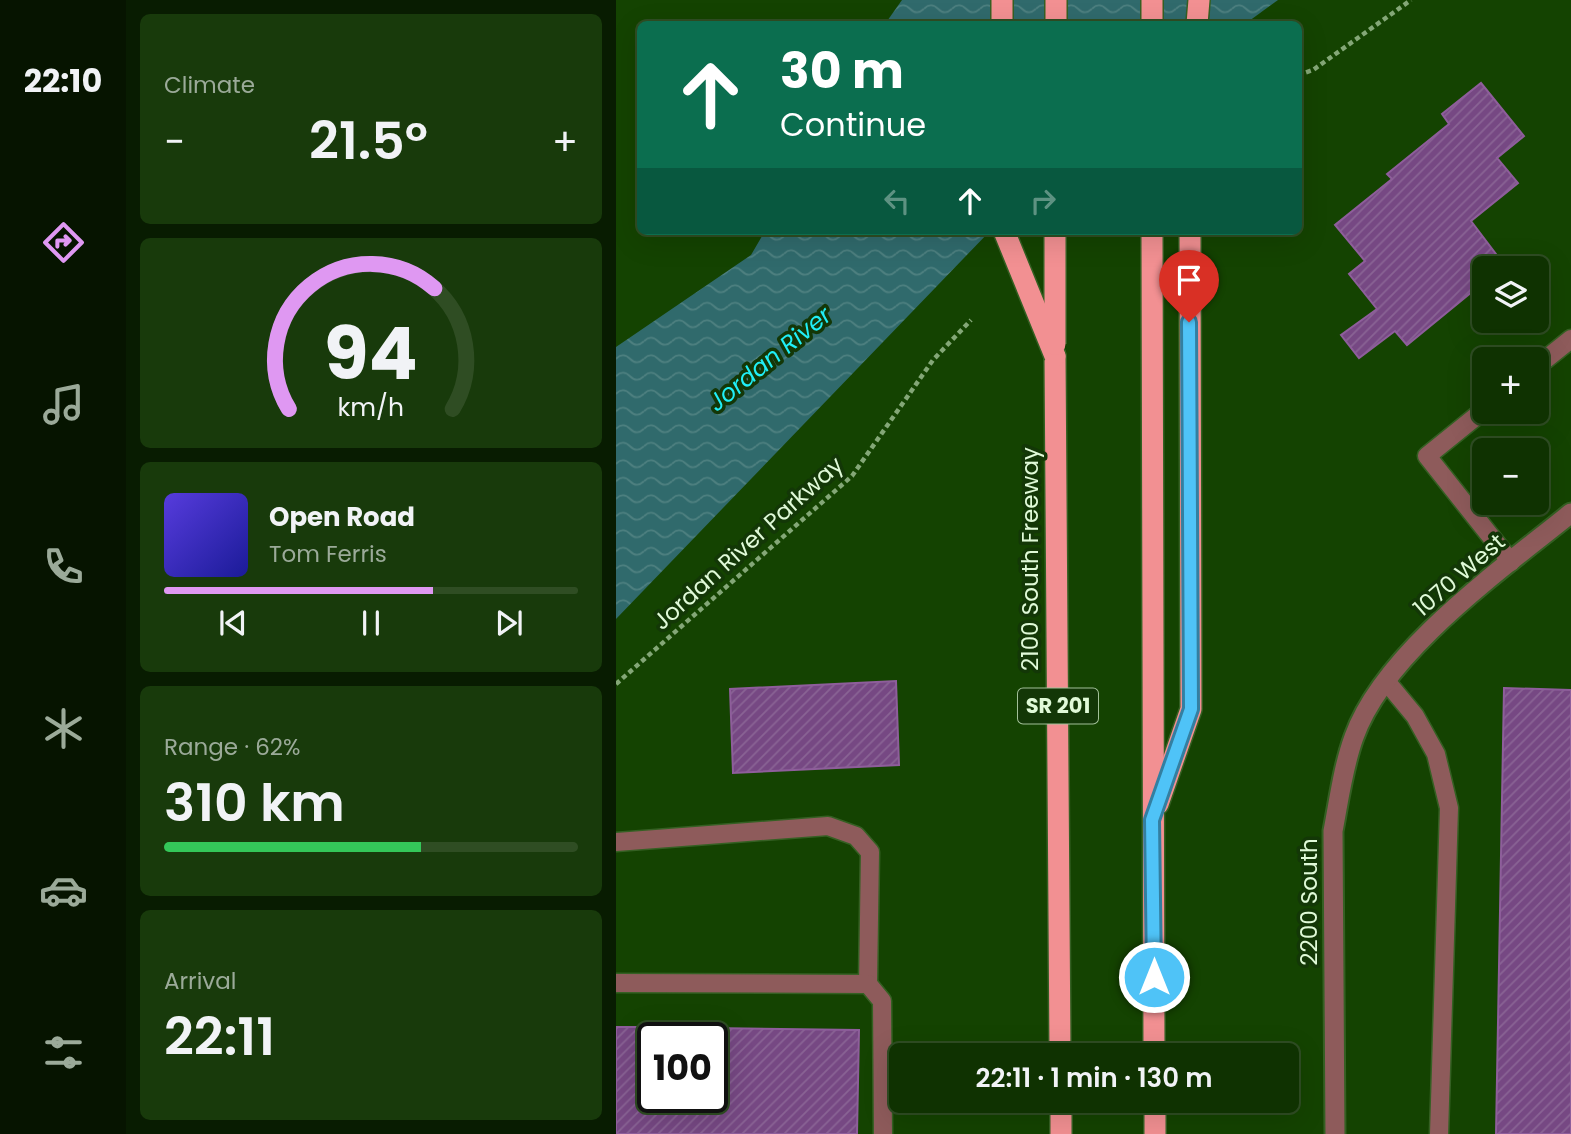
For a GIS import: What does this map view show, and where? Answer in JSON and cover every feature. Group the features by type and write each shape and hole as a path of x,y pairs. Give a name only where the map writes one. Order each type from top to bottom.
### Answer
{"highway":[{"path":"1002,0 1002,21"},
{"path":"1055,21 1056,0"},
{"path":"1152,0 1152,21"},
{"path":"1197,21 1199,0"},
{"path":"1006,235 1055,356"},
{"name":"2100 South Freeway","path":"1055,235 1060,1043"},
{"path":"1152,235 1154,1043"},
{"path":"1152,820 1191,709 1189,235"},
{"path":"1060,1113 1061,1134"},
{"path":"1155,1113 1155,1134"}],"street":[{"name":"1070 West","path":"1386,681 1458,605 1571,513"},
{"name":"2200 South","path":"1335,1134 1333,831 1354,735 1386,681"}],"lane":[{"path":"1549,357 1571,340"},
{"path":"1472,420 1427,456 1511,562"},
{"path":"1386,681 1415,716 1436,754 1448,808 1439,1134"},
{"path":"616,842 828,826 856,836 870,852 868,984 882,1001 883,1134"},
{"path":"616,984 868,984"}],"path":[{"path":"1302,74 1313,70 1411,0"},
{"name":"Jordan River Parkway","path":"616,684 810,516 852,476 933,360 971,320"}],"water":[{"path":"902,0 1278,0 1249,21 887,21"},
{"name":"Jordan River","path":"763,235 986,235 616,619 616,347 751,255"}],"building":[{"path":"1481,83 1524,136 1497,158 1518,183 1471,221 1497,256 1472,256 1472,292 1407,345 1395,331 1359,358 1341,335 1377,309 1349,274 1365,261 1335,225 1392,179 1387,174 1449,124 1442,114"},
{"path":"896,681 899,765 733,773 730,689"},
{"path":"1504,688 1571,690 1571,1134 1496,1134"},
{"path":"616,1027 637,1027 637,1113 728,1113 728,1028 859,1030 857,1134 616,1134"}],"route":[{"path":"1154,977 1152,820 1191,709 1189,322"}]}
